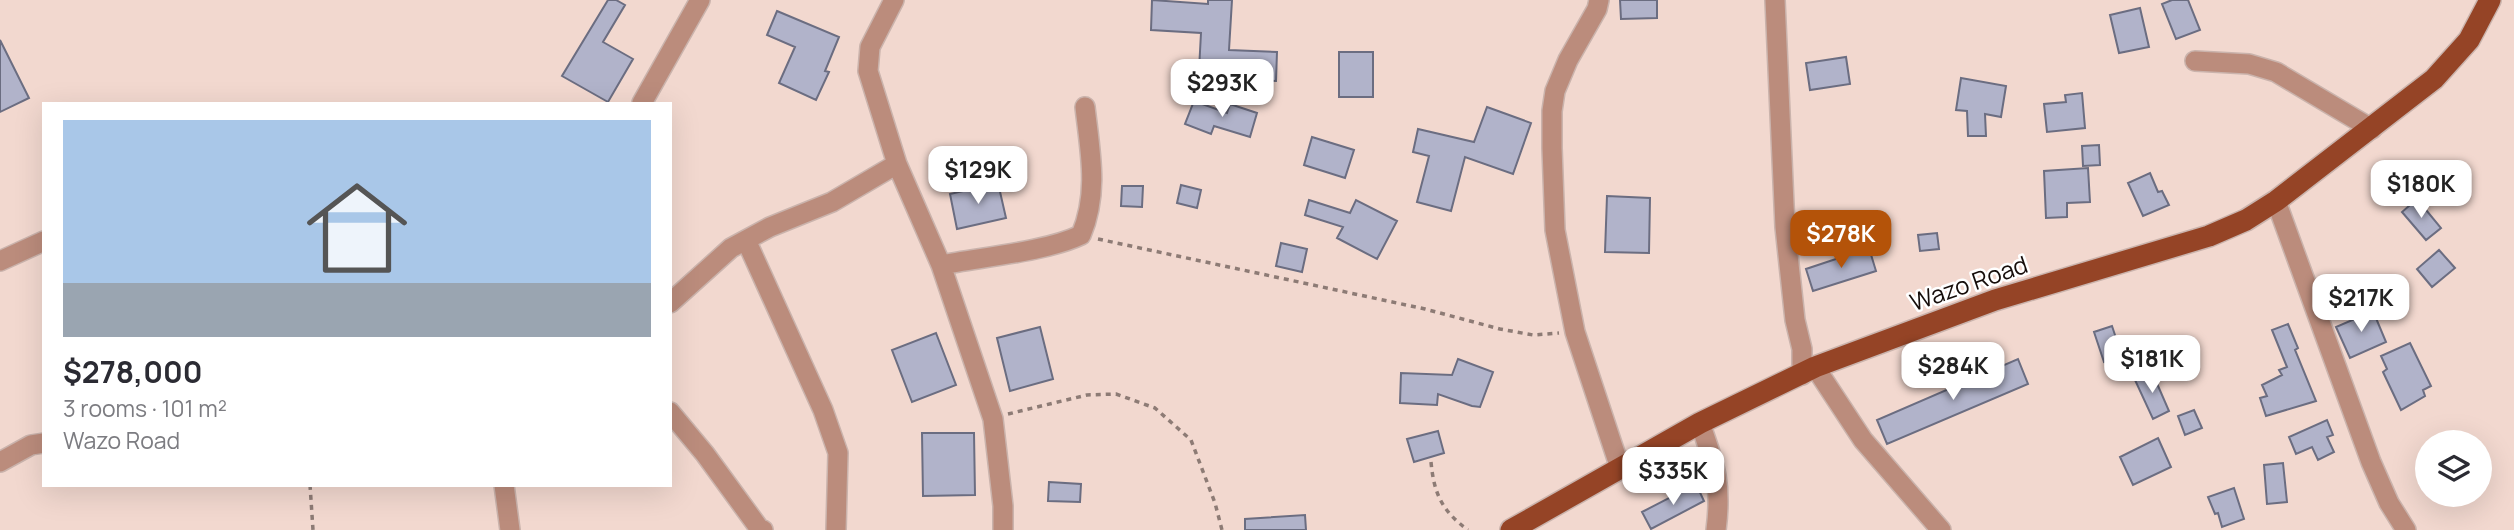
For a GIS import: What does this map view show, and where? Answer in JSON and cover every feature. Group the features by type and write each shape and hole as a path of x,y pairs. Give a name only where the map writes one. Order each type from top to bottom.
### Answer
{"main road":[{"name":"Wazo Road","path":"1511,530 1700,423 1808,371 1995,300 2209,236 2246,219 2276,201 2434,79 2469,40 2490,0"}],"street":[{"path":"643,102 700,0"},
{"path":"894,0 870,47 868,71 897,164 941,265 993,419 1003,506 1003,530"},
{"path":"1599,0 1555,90 1552,111 1555,230 1576,332 1620,468"},
{"path":"1775,0 1785,227 1795,320 1808,371 1941,530"},
{"path":"2195,61 2249,64 2276,72 2372,129"},
{"path":"941,265 1037,248 1081,235 1088,218 1093,189 1085,107"},
{"path":"672,299 731,248 770,227 832,202 897,164"},
{"path":"2276,201 2371,462 2389,503 2406,530"},
{"path":"746,240 823,410 838,453 836,530"},
{"path":"0,261 42,242"},
{"path":"672,414 763,530"},
{"path":"1700,423 1717,474 1716,530"},
{"path":"0,462 31,445 42,443"},
{"path":"505,487 510,530"}],"path":[{"path":"1081,235 1425,309 1500,329 1533,335 1576,332"},
{"path":"993,419 1087,395 1115,394 1155,408 1191,440 1215,503 1222,530"},
{"path":"1431,462 1440,503 1451,517 1468,530"},
{"path":"310,487 313,530"}],"building":[{"path":"608,0 616,0 625,5 603,42 633,59 608,102 562,76"},
{"path":"1152,0 1208,4 1208,0 1232,0 1229,50 1277,52 1276,81 1233,79 1234,72 1199,70 1201,33 1151,30"},
{"path":"1620,0 1657,0 1657,18 1621,19"},
{"path":"2172,0 2188,0 2200,30 2176,39 2162,4"},
{"path":"2140,8 2149,47 2119,53 2110,15"},
{"path":"777,11 839,37 825,71 829,72 816,100 779,83 795,47 767,35"},
{"path":"0,40 29,98 0,112"},
{"path":"1339,52 1373,52 1373,97 1339,97"},
{"path":"1846,57 1850,84 1810,90 1806,63"},
{"path":"1961,78 2006,86 2001,117 1985,114 1986,136 1968,136 1967,111 1956,110"},
{"path":"2082,93 2085,128 2047,132 2044,104 2066,102 2065,95"},
{"path":"1194,101 1227,113 1230,104 1257,113 1250,137 1214,126 1211,134 1185,124"},
{"path":"1487,107 1531,123 1513,174 1465,157 1451,211 1417,202 1429,156 1413,152 1418,129 1474,142"},
{"path":"1312,137 1354,150 1345,178 1304,165"},
{"path":"2099,145 2100,165 2083,166 2082,146"},
{"path":"2088,168 2090,202 2067,203 2067,217 2046,218 2044,171"},
{"path":"2150,173 2158,192 2162,191 2169,205 2143,216 2128,183"},
{"path":"998,183 1006,218 957,229 950,194"},
{"path":"1181,185 1201,190 1197,208 1177,203"},
{"path":"1122,186 1143,186 1142,207 1121,206"},
{"path":"1607,196 1650,198 1649,253 1605,252"},
{"path":"2417,199 2441,228 2426,240 2402,212"},
{"path":"1309,200 1350,213 1356,200 1397,221 1377,259 1337,238 1343,227 1305,215"},
{"path":"1937,233 1939,249 1920,251 1918,235"},
{"path":"1281,243 1307,249 1302,272 1276,266"},
{"path":"1869,248 1876,271 1813,291 1806,269"},
{"path":"2439,250 2455,268 2432,287 2417,269"},
{"path":"2373,311 2386,342 2350,358 2336,327"},
{"path":"2288,324 2298,348 2295,350 2316,401 2266,416 2260,398 2267,396 2262,385 2282,375 2279,370 2287,367 2272,330"},
{"path":"2112,326 2122,356 2104,362 2094,332"},
{"path":"1040,327 1053,379 1010,391 997,338"},
{"path":"936,333 956,385 912,402 892,350"},
{"path":"2410,343 2431,386 2423,390 2425,396 2401,410 2383,372 2387,369 2381,356"},
{"path":"1458,359 1493,372 1480,407 1438,394 1437,405 1400,403 1401,373 1452,375"},
{"path":"2018,359 2028,384 1887,444 1877,420"},
{"path":"2152,372 2169,411 2153,419 2135,380"},
{"path":"2194,410 2202,428 2185,435 2178,416"},
{"path":"2327,420 2333,435 2327,437 2334,452 2318,460 2312,447 2296,454 2289,437"},
{"path":"1438,431 1444,453 1414,462 1407,439"},
{"path":"922,433 974,433 975,495 923,496"},
{"path":"2158,438 2171,467 2133,485 2120,457"},
{"path":"2283,463 2287,502 2267,504 2264,465"},
{"path":"1049,482 1081,484 1080,502 1048,501"},
{"path":"1696,484 1704,501 1651,529 1642,512"},
{"path":"2234,488 2244,519 2222,527 2218,513 2215,514 2208,497"},
{"path":"1305,515 1306,530 1245,530 1245,519"}]}
